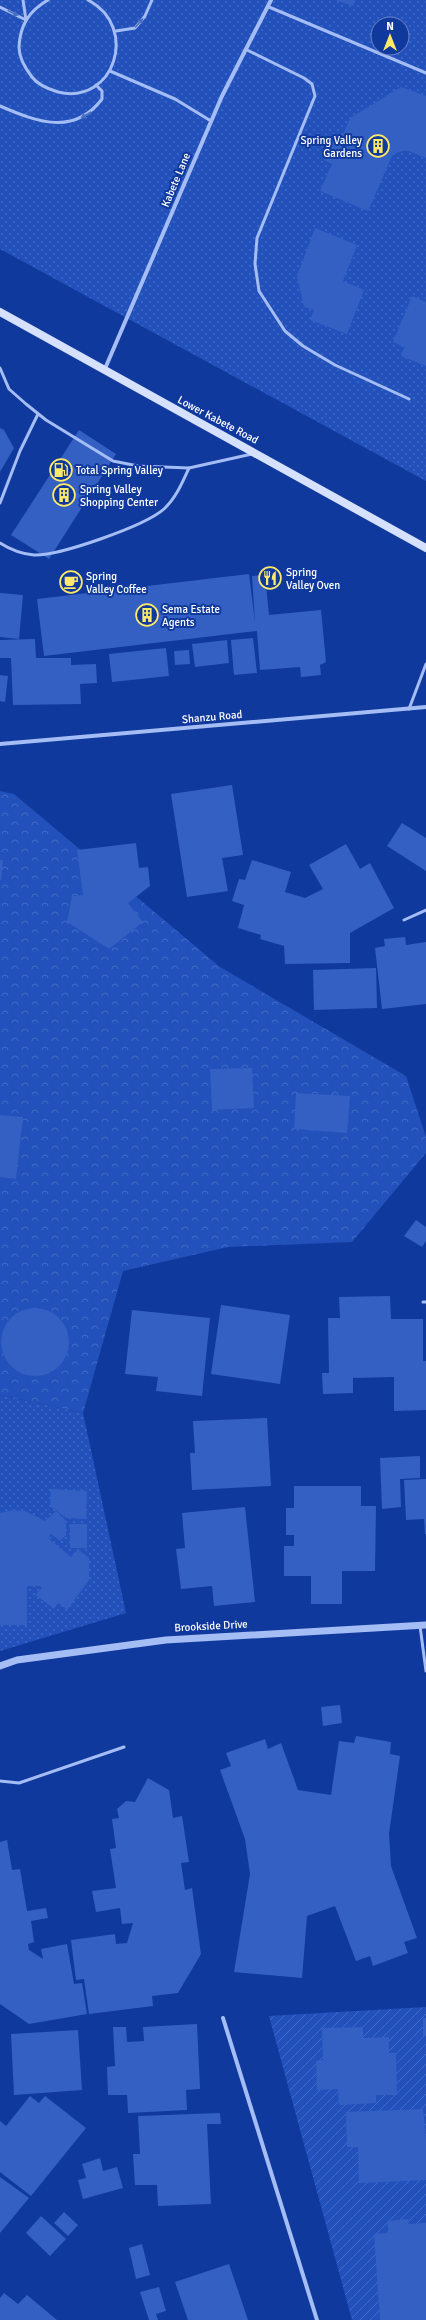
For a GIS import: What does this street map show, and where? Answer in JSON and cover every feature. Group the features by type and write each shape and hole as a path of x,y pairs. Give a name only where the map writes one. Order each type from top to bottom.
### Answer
{"main road":[{"name":"Lower Kabete Road","path":"0,312 104,371 256,453 426,548"}],"street":[{"name":"Kabete Lane","path":"104,371 211,121 269,7 271,0"},
{"name":"Shanzu Road","path":"0,744 426,707"},
{"name":"Brookside Drive","path":"0,1666 17,1660 166,1640 423,1625"},
{"path":"223,2018 317,2320"}],"lane":[{"path":"23,0 26,20"},
{"path":"48,0 36,7 26,20 20,35 19,51 24,67 34,80 48,89 64,94 81,92 96,85 110,71 118,45 116,31 109,17 97,5 88,0"},
{"path":"116,31 135,28 145,16 152,0"},
{"path":"0,7 26,20"},
{"path":"269,7 426,73"},
{"path":"247,50 304,78 312,84 315,96 256,238 255,264 259,291 285,331 303,346 336,364 409,399"},
{"path":"110,71 175,99 211,121"},
{"path":"0,106 43,122 61,123 79,119 93,110 102,99 102,91 96,85"},
{"path":"0,368 9,389 38,414 113,460 138,466 189,468 256,453"},
{"path":"0,503 20,451 38,414"},
{"path":"0,543 13,551 35,555 58,552 138,523 162,510 172,500 189,468"},
{"path":"409,709 426,664"},
{"path":"404,920 426,910"},
{"path":"423,1625 426,1671"},
{"path":"0,1781 19,1783 124,1747"}],"green space":[{"path":"0,0 426,0 426,481 0,249"},
{"path":"0,791 14,794 220,967 406,1076 426,1137 426,1153 352,1242 228,1247 123,1271 83,1413 0,1395"},
{"path":"0,1395 83,1413 126,1613 0,1651"},
{"path":"426,2007 426,2320 352,2320 269,2016"}],"building":[{"path":"335,0 355,0 353,6"},
{"name":"Spring Valley Gardens","path":"401,87 426,96 426,158 406,150 393,154 368,211 320,191 332,164 324,160 333,138 340,141 350,118"},
{"path":"315,228 357,245 343,281 364,290 347,334 310,320 314,310 304,307 297,276"},
{"path":"412,296 426,302 426,366 401,356 404,347 393,342"},
{"path":"0,428 4,430 14,448 0,472"},
{"name":"Spring Valley Shopping Center","path":"79,430 116,454 49,559 11,535"},
{"name":"Sema Estate Agents","path":"249,574 255,622 252,576 265,575 269,615 321,610 326,662 320,665 321,675 301,677 300,667 260,670 257,631 44,656 37,599"},
{"path":"0,593 23,595 19,639 0,637"},
{"path":"253,638 257,673 234,675 231,640"},
{"path":"35,639 36,658 71,658 71,665 96,664 97,683 80,684 81,704 13,705 11,658 0,658 0,640"},
{"path":"227,640 229,663 195,667 192,644"},
{"path":"166,648 169,676 112,682 109,654"},
{"path":"189,650 190,664 175,665 174,651"},
{"path":"0,675 8,676 5,702 0,701"},
{"path":"232,785 243,855 222,858 228,891 187,897 171,794"},
{"path":"402,823 426,838 426,871 387,846"},
{"path":"136,843 139,868 148,867 150,886 128,903 143,922 109,949 67,922 72,896 83,895 77,850"},
{"path":"346,844 360,869 370,863 394,908 350,933 350,963 285,964 284,946 260,939 261,935 238,928 244,905 232,901 239,879 245,880 252,860 291,872 285,892 305,898 323,889 309,865"},
{"path":"0,860 3,860 1,880 0,880"},
{"path":"405,937 406,945 426,942 426,1004 382,1009 375,948 385,946 384,939"},
{"path":"376,968 377,1008 314,1010 313,970"},
{"path":"252,1068 254,1108 212,1110 210,1069"},
{"path":"296,1093 350,1096 347,1133 294,1129"},
{"path":"0,1115 23,1117 16,1179 0,1177"},
{"path":"416,1220 426,1227 426,1241 422,1247 404,1236"},
{"path":"390,1296 391,1319 423,1319 423,1361 426,1361 426,1410 394,1411 394,1377 353,1378 353,1393 323,1394 322,1373 329,1373 328,1318 340,1318 339,1297"},
{"path":"221,1305 290,1315 280,1384 211,1374"},
{"path":"35,1308 48,1311 59,1318 66,1329 69,1342 66,1355 59,1366 48,1373 35,1376 22,1373 11,1366 4,1355 1,1342 4,1329 11,1318 22,1311"},
{"path":"132,1310 210,1318 202,1396 156,1391 158,1377 125,1374"},
{"path":"267,1418 271,1486 192,1490 190,1453 195,1453 193,1421"},
{"path":"420,1456 420,1478 400,1479 401,1507 382,1509 380,1458"},
{"path":"426,1479 425,1534 424,1519 406,1520 404,1480"},
{"path":"294,1486 361,1486 361,1506 376,1506 375,1571 342,1571 342,1604 311,1604 311,1576 284,1576 284,1546 294,1546 294,1535 286,1535 286,1508 294,1508"},
{"path":"51,1489 87,1491 86,1519 66,1518 50,1506"},
{"path":"245,1507 255,1602 214,1606 212,1586 181,1589 176,1549 185,1548 182,1513"},
{"path":"13,1510 25,1511 45,1521 56,1511 66,1521 66,1535 60,1541 51,1534 48,1538 71,1557 78,1549 89,1558 89,1580 67,1610 58,1603 54,1609 36,1595 43,1586 27,1586 27,1625 0,1625 0,1513"},
{"path":"70,1524 87,1524 87,1548 70,1548"},
{"path":"340,1705 342,1723 323,1726 321,1707"},
{"path":"356,1736 391,1742 390,1754 400,1756 389,1834 391,1866 417,1938 404,1942 408,1953 373,1966 370,1956 356,1961 335,1906 307,1916 302,1978 234,1972 250,1874 245,1839 220,1770 231,1766 226,1753 265,1739 268,1749 281,1743 298,1790 331,1795 339,1741 354,1743"},
{"path":"148,1778 169,1790 173,1818 182,1816 189,1862 181,1863 185,1890 192,1888 201,1954 178,1993 152,1996 153,2006 89,2014 84,1979 76,1980 71,1940 115,1934 116,1944 127,1943 133,1923 122,1924 120,1908 96,1912 92,1891 116,1888 110,1849 116,1848 112,1819 119,1818 117,1809 126,1801 135,1802"},
{"path":"7,1840 12,1870 20,1869 27,1911 46,1908 48,1918 31,1921 34,1942 28,1944 29,1950 43,1959 41,1949 67,1944 74,1984 82,1983 87,2014 29,2024 0,2004 0,1842"},
{"path":"423,2018 426,2018 426,2036 423,2036"},
{"path":"197,2024 200,2089 186,2090 187,2110 128,2113 127,2095 108,2095 107,2067 115,2066 113,2027 126,2027 127,2042 144,2041 143,2027"},
{"path":"363,2027 363,2038 389,2037 389,2053 396,2053 397,2095 376,2095 376,2103 339,2105 338,2089 317,2090 316,2061 323,2060 322,2028"},
{"path":"78,2030 82,2090 14,2095 11,2034"},
{"path":"30,2096 39,2103 45,2096 86,2128 31,2196 0,2172 0,2121 6,2126"},
{"path":"423,2109 426,2137 426,2180 359,2183 358,2147 347,2147 346,2112"},
{"path":"220,2113 221,2124 207,2124 211,2204 158,2206 157,2185 135,2185 133,2154 140,2154 138,2116"},
{"path":"100,2158 103,2171 117,2167 123,2188 83,2199 78,2180 86,2178 82,2164"},
{"path":"0,2177 29,2198 0,2233"},
{"path":"64,2212 78,2225 68,2236 54,2223"},
{"path":"41,2216 66,2239 50,2256 26,2233"},
{"path":"408,2219 409,2224 426,2223 426,2320 380,2320 374,2234 389,2233 387,2221"},
{"path":"142,2244 150,2275 136,2279 129,2248"},
{"path":"229,2264 248,2320 188,2320 175,2282"},
{"path":"159,2287 166,2311 156,2314 158,2320 149,2320 140,2292"},
{"path":"4,2293 18,2304 27,2295 57,2320 0,2320 0,2298"}],"place":[{"name":"Spring Valley Gardens","path":"378,146"},
{"name":"Total Spring Valley","path":"61,470"},
{"name":"Spring Valley Shopping Center","path":"64,495"},
{"name":"Spring Valley Oven","path":"270,578"},
{"name":"Spring Valley Coffee","path":"71,582"},
{"name":"Sema Estate Agents","path":"147,615"}]}
